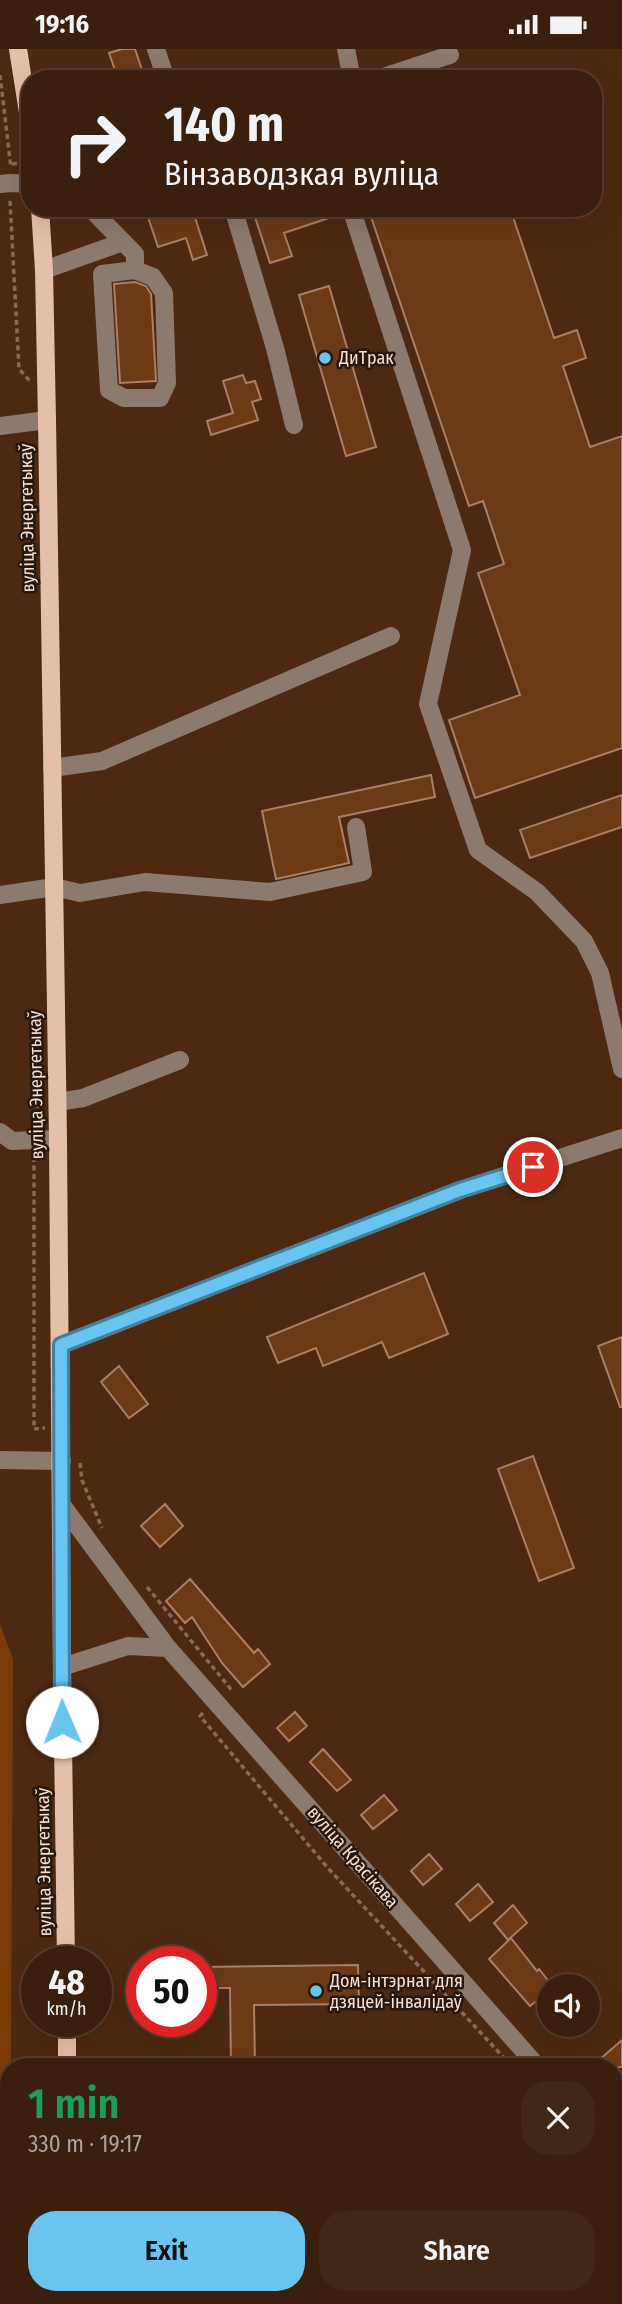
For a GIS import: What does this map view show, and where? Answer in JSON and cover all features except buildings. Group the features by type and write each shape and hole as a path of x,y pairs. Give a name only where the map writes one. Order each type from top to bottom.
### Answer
{"main road":[{"path":"18,49 21,70"},
{"name":"вуліца Энергетыкаў","path":"41,217 47,420 58,1102 66,1946"},
{"path":"67,2037 68,2058"}],"street":[{"path":"156,49 163,70"},
{"path":"345,49 350,70"},
{"path":"404,70 450,55"},
{"path":"99,217 135,254 135,270"},
{"path":"236,217 275,348 294,425"},
{"path":"354,217 462,550 428,704 478,850 537,892 584,941 600,973 622,1069"},
{"path":"44,269 123,242"},
{"path":"135,270 153,277 164,293 167,383 160,398 124,398 109,390 102,274 135,270"},
{"path":"0,426 47,420"},
{"path":"52,768 103,761 391,636"},
{"path":"0,895 54,887 80,893 145,883 270,893 363,872 356,827"},
{"path":"58,1102 83,1098 180,1060"},
{"path":"4,1138 58,1139"},
{"path":"61,1345 460,1190 622,1138"},
{"path":"0,1460 62,1461"},
{"name":"вуліца Красікава","path":"62,1505 168,1649 530,2058"},
{"path":"62,1667 128,1646 168,1649"}],"path":[{"path":"0,75 12,164 5,183 19,369 32,384"},
{"path":"12,164 21,162"},
{"path":"37,1014 38,1139 33,1162 34,1429 62,1427"},
{"path":"79,1454 82,1481 106,1538"},
{"path":"142,1581 230,1688 200,1716 327,1867 504,2058"}],"shaded area":[{"path":"0,1624 13,1659 11,2058 0,2058"}],"place":[{"name":"ДиТрак","path":"325,358"},
{"name":"Дом-інтэрнат для дзяцей-інвалідаў","path":"316,1991"}],"route":[{"path":"62,1722 61,1345 460,1190 533,1167"}]}
